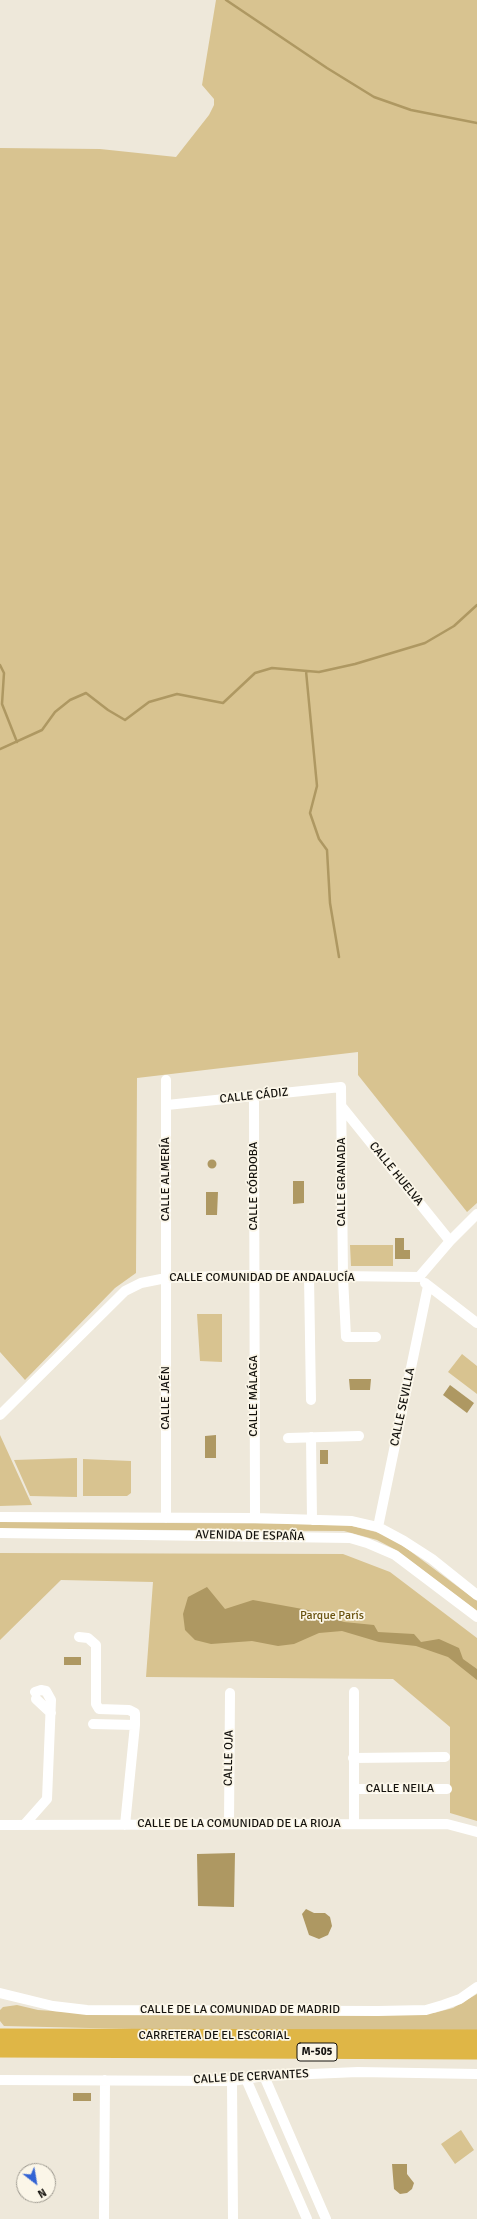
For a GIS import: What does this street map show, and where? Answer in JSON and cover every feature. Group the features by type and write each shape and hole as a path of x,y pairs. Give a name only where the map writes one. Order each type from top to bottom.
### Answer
{"highway":[{"name":"M-505","path":"0,2027 170,2036"},
{"name":"CARRETERA DE EL ESCORIAL","path":"0,2036 477,2037"},
{"name":"CARRETERA DE EL ESCORIAL","path":"0,2050 477,2052"}],"street":[{"name":"CALLE ALMERÍA","path":"166,1080 166,1278"},
{"name":"CALLE CÁDIZ","path":"167,1105 341,1087"},
{"name":"CALLE GRANADA","path":"341,1087 343,1277 346,1337 376,1337"},
{"name":"CALLE CÓRDOBA","path":"253,1275 254,1096"},
{"name":"CALLE HUELVA","path":"342,1107 450,1241"},
{"path":"477,1214 450,1241 419,1277 428,1286 477,1323"},
{"name":"CALLE COMUNIDAD DE ANDALUCÍA","path":"0,1415 125,1291 141,1283 166,1278 253,1275 419,1277"},
{"name":"CALLE MÁLAGA","path":"253,1275 255,1518"},
{"path":"310,1276 311,1400"},
{"name":"CALLE JAÉN","path":"166,1278 166,1518"},
{"name":"CALLE SEVILLA","path":"378,1527 428,1286"},
{"path":"288,1438 359,1436"},
{"path":"311,1437 312,1520"},
{"name":"AVENIDA DE ESPAÑA","path":"0,1517 255,1518 352,1521 378,1527 432,1559 477,1595"},
{"name":"AVENIDA DE ESPAÑA","path":"0,1533 350,1538 367,1543 395,1555 477,1617"},
{"path":"79,1637 88,1638 96,1646 96,1704 99,1709 129,1710 135,1713 125,1825"},
{"path":"24,1825 48,1799 51,1713 49,1695 41,1690 36,1696"},
{"name":"CALLE NEILA","path":"354,1692 354,1824"},
{"name":"CALLE OJA","path":"229,1823 230,1693"},
{"path":"93,1724 135,1725"},
{"path":"353,1758 445,1757"},
{"name":"CALLE NEILA","path":"354,1790 447,1789"},
{"name":"CALLE DE LA COMUNIDAD DE LA RIOJA","path":"0,1825 229,1823 447,1824 477,1832"},
{"name":"CALLE DE LA COMUNIDAD DE MADRID","path":"0,1993 53,2006 87,2010 426,2010 460,1999 477,1987"},
{"name":"CALLE DE CERVANTES","path":"0,2080 232,2081 264,2076 358,2072 477,2074"},
{"path":"264,2076 324,2218"},
{"path":"246,2079 307,2219"},
{"path":"104,2219 105,2080"},
{"path":"232,2081 233,2219"},
{"path":"277,2150 293,2144"}],"green space":[{"path":"216,0 477,0 477,1203 467,1212 358,1075 358,1052 137,1078 136,1273 115,1288 25,1380 0,1352 0,148 100,149 176,157 209,115 214,105 214,99 202,85"},
{"path":"350,1245 393,1245 393,1266 351,1266"},
{"path":"197,1314 222,1314 222,1362 200,1361"},
{"path":"462,1354 477,1366 477,1394 448,1372"},
{"path":"0,1435 32,1505 0,1506"},
{"path":"77,1458 77,1497 30,1496 14,1460"},
{"path":"83,1459 131,1461 131,1493 127,1496 83,1496"},
{"path":"0,1522 344,1524 380,1533 402,1545 477,1601 477,1611 396,1550 377,1540 344,1531 0,1529"},
{"name":"Parque París","path":"0,1553 343,1554 390,1572 477,1638 477,1821 450,1813 450,1727 393,1679 146,1677 153,1582 61,1580 0,1640"},
{"path":"477,1994 477,2031 175,2030 4,2026 0,2021 0,2010 3,2007 17,2005 38,2010 83,2013 390,2015 434,2013 453,2008"},
{"path":"461,2130 474,2150 455,2164 441,2144"}],"shaded area":[{"path":"210,1160 214,1160 216,1164 214,1168 210,1168 208,1166 208,1162"},
{"path":"293,1181 304,1181 304,1203 293,1204"},
{"path":"206,1192 218,1192 217,1215 206,1215"},
{"path":"395,1238 404,1238 404,1250 410,1250 410,1259 395,1259"},
{"path":"349,1379 371,1379 370,1390 350,1390"},
{"path":"450,1385 474,1403 467,1413 443,1395"},
{"path":"216,1435 216,1458 205,1458 205,1436"},
{"path":"320,1450 328,1450 328,1464 320,1464"},
{"path":"207,1587 225,1609 253,1600 308,1610 344,1622 374,1625 378,1632 414,1634 421,1642 439,1639 459,1648 463,1659 477,1669 477,1680 448,1657 416,1646 379,1642 342,1631 319,1633 294,1644 278,1646 252,1641 211,1644 195,1640 185,1630 183,1614 188,1597"},
{"path":"64,1657 81,1657 81,1665 64,1665"},
{"path":"235,1853 234,1907 198,1906 197,1854"},
{"path":"306,1909 314,1913 325,1913 330,1917 332,1926 328,1935 319,1939 309,1935 302,1914"},
{"path":"73,2093 91,2093 91,2101 73,2101"},
{"path":"392,2164 407,2164 407,2174 414,2183 412,2189 407,2193 400,2194 394,2189"}],"waterway":[{"path":"226,0 327,68 374,97 411,110 477,123"},
{"path":"0,749 42,730 55,712 70,700 86,693 108,710 125,720 149,702 177,694 223,703 255,673 272,668 319,672 355,664 425,643 454,626 477,605"},
{"path":"0,665 4,673 2,704 17,742"},
{"path":"306,671 317,786 310,813 319,839 327,850 330,903 339,957"}]}
